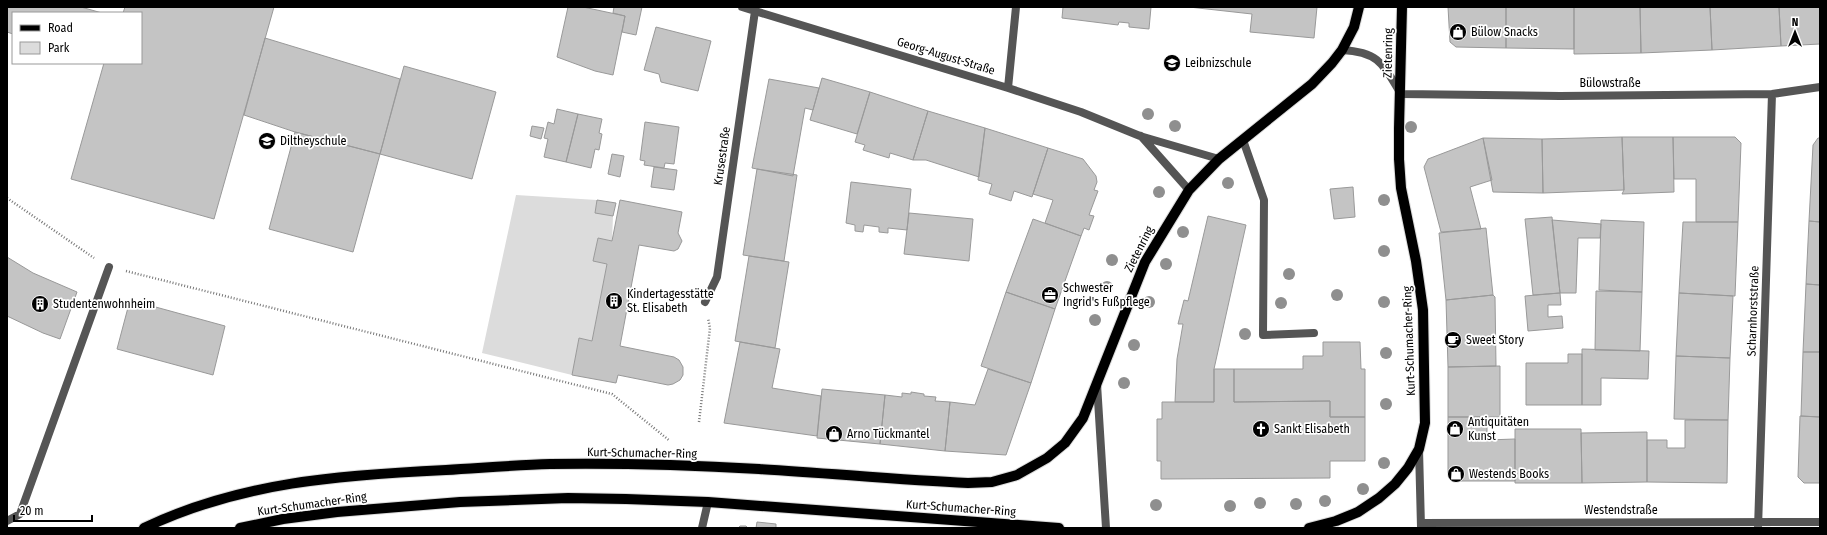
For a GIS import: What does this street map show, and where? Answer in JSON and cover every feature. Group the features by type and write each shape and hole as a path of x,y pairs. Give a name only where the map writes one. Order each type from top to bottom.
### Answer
{"main road":[{"name":"Zietenring","path":"1097,382 1145,262 1189,190 1219,159 1312,84 1332,63 1342,50 1354,27 1359,7"},
{"name":"Zietenring","path":"1400,94 1402,7"},
{"name":"Kurt-Schumacher-Ring","path":"1310,528 1336,521 1358,512 1379,498 1395,484 1408,468 1420,449 1425,423 1423,310 1416,261 1401,188 1399,128 1400,94"},
{"name":"Kurt-Schumacher-Ring","path":"144,528 167,517 219,499 271,486 339,477 430,470 549,464 608,464 758,469 968,484 992,482 1016,475 1032,468 1065,443 1083,418 1097,382"},
{"name":"Kurt-Schumacher-Ring","path":"240,528 283,523 337,512 460,502 575,498 708,502 1059,528"}],"street":[{"name":"Georg-August-Straße","path":"742,7 1008,88 1081,112 1140,136 1219,159"},
{"path":"1008,88 1016,7"},
{"name":"Krusestraße","path":"705,302 717,277 755,11"},
{"name":"Zietenring","path":"1342,50 1367,53 1376,58 1385,67 1400,94"},
{"name":"Bülowstraße","path":"1400,94 1560,96 1772,94 1820,87"},
{"name":"Scharnhorststraße","path":"1758,525 1772,94"},
{"name":"Georg-August-Straße","path":"1140,136 1189,190"},
{"path":"1243,140 1264,200 1263,335 1314,333"},
{"path":"7,521 20,514 109,266"},
{"name":"Zietenring","path":"1097,382 1106,528"},
{"path":"1420,449 1421,526"},
{"path":"702,528 708,502"},
{"name":"Westendstraße","path":"1421,526 1758,525 1820,522"}],"path":[{"path":"7,198 109,266 612,394 670,441"},
{"path":"699,422 710,328"}],"green space":[{"path":"516,195 597,200 595,213 613,216 612,241 598,238 593,261 607,264 592,341 579,338 572,375 482,353"}],"building":[{"path":"7,7 81,7 98,12 12,12 12,34 7,32"},
{"path":"125,7 274,7 214,219 71,179 104,64 142,64 142,12 123,12"},
{"path":"568,7 583,7 625,16 613,75 595,71 557,57"},
{"path":"614,7 642,7 636,35 622,32 625,16 613,13"},
{"path":"1063,7 1151,7 1149,29 1129,27 1129,23 1119,22 1118,25 1062,18"},
{"path":"1189,7 1317,7 1314,38 1250,32 1252,14"},
{"path":"1448,7 1506,7 1506,48 1456,47 1450,42"},
{"path":"1506,7 1574,7 1574,49 1506,48"},
{"path":"1574,7 1640,7 1641,53 1574,54"},
{"path":"1640,7 1710,7 1712,50 1641,53"},
{"path":"1710,7 1779,7 1781,46 1712,50"},
{"path":"1779,7 1820,7 1820,44 1781,46"},
{"path":"656,27 711,41 698,91 661,82 659,74 644,70"},
{"path":"265,38 400,79 380,154 295,132 244,115"},
{"path":"404,66 496,92 472,179 380,154"},
{"path":"822,78 870,92 857,134 810,120"},
{"path":"769,79 819,88 813,110 805,108 793,176 752,168"},
{"path":"870,92 928,111 913,160 890,153 889,158 863,150 865,145 855,142"},
{"path":"557,109 578,114 566,162 544,157 548,139 544,138 548,122 554,124"},
{"path":"928,111 985,128 979,177 926,160 913,160"},
{"path":"578,114 602,119 599,133 602,134 599,150 595,149 591,168 566,162"},
{"path":"645,122 679,127 674,164 665,163 664,168 644,165 645,161 640,160"},
{"path":"532,126 544,128 541,139 530,136"},
{"path":"985,128 1048,148 1032,197 1014,191 1011,201 989,194 992,184 978,180"},
{"path":"295,132 380,154 353,252 269,229"},
{"path":"1622,137 1624,190 1543,193 1542,139"},
{"path":"1622,137 1673,137 1674,192 1622,194 1624,190"},
{"path":"1673,137 1735,137 1741,143 1738,222 1696,222 1696,179 1674,179"},
{"path":"1483,138 1542,139 1543,193 1493,192"},
{"path":"1483,138 1492,180 1470,187 1481,229 1441,232 1424,167 1428,159"},
{"path":"1818,138 1820,138 1820,222 1809,221 1813,145"},
{"path":"1048,148 1083,159 1096,176 1097,182 1094,190 1098,191 1089,215 1094,216 1089,230 1084,228 1081,236 1045,223 1053,200 1033,194"},
{"path":"612,154 624,156 620,177 608,174"},
{"path":"654,167 677,170 674,190 651,187"},
{"path":"757,169 797,175 784,261 743,255"},
{"path":"851,182 911,189 907,230 888,228 888,233 879,232 879,227 864,225 863,232 855,231 855,225 846,223"},
{"path":"1353,187 1355,217 1334,219 1330,189"},
{"path":"597,200 616,203 613,216 595,213"},
{"name":"Kindertagesstätte St. Elisabeth","path":"620,200 682,212 678,233 682,241 678,249 674,251 639,245 620,346 674,357 679,360 683,367 683,375 680,380 673,384 668,385 618,375 616,383 572,375 579,338 592,341 607,264 593,261 598,238 612,241"},
{"path":"909,213 973,219 969,261 904,254"},
{"path":"1208,216 1246,225 1214,369 1214,402 1175,402 1177,359 1183,324 1178,324 1184,300 1188,301"},
{"path":"1552,217 1560,293 1533,295 1525,219"},
{"path":"1033,219 1081,236 1055,309 1006,292"},
{"path":"1552,220 1601,224 1600,238 1578,238 1576,293 1560,293"},
{"path":"1601,220 1644,222 1642,292 1599,290"},
{"path":"1809,221 1820,222 1820,285 1806,284"},
{"path":"1683,222 1738,222 1735,296 1679,293"},
{"path":"1486,228 1493,295 1446,300 1439,233"},
{"path":"749,256 789,262 775,348 735,341"},
{"name":"Studentenwohnheim","path":"7,257 33,273 77,292 60,339 43,333 7,316"},
{"path":"1806,284 1820,285 1820,352 1803,352"},
{"path":"1596,291 1642,292 1640,351 1595,350"},
{"path":"1006,292 1055,309 1031,383 981,366"},
{"path":"1560,293 1561,305 1548,305 1548,317 1562,316 1563,328 1528,331 1525,296"},
{"path":"1679,293 1733,296 1730,358 1676,356"},
{"path":"1493,295 1495,297 1496,366 1448,367 1446,300"},
{"path":"130,300 225,326 213,375 117,349"},
{"path":"740,342 780,349 772,388 821,396 817,436 724,423"},
{"path":"1323,342 1360,342 1361,369 1365,369 1365,417 1330,417 1330,401 1234,402 1234,369 1303,369 1303,356 1323,356"},
{"path":"1582,349 1649,351 1648,379 1601,378 1601,405 1582,405"},
{"path":"1803,352 1820,352 1820,417 1801,416"},
{"path":"1568,354 1582,354 1582,405 1526,405 1526,363 1568,363"},
{"path":"1676,356 1730,358 1728,420 1674,419"},
{"path":"1500,366 1500,417 1448,417 1448,367"},
{"path":"988,369 1031,383 1006,455 945,451 950,402 975,405"},
{"name":"Sankt Elisabeth","path":"1214,369 1234,369 1234,402 1330,401 1330,417 1365,417 1365,461 1330,461 1330,478 1161,479 1161,461 1157,461 1157,419 1162,419 1162,402 1214,402"},
{"path":"822,389 885,395 880,444 817,438"},
{"path":"911,392 924,394 924,396 936,397 935,401 950,402 945,451 880,444 885,395 902,397 902,393 911,394"},
{"path":"1800,416 1820,417 1820,483 1804,483 1798,477"},
{"path":"1448,417 1487,417 1487,440 1515,439 1515,481 1457,481 1448,475"},
{"path":"1685,420 1728,420 1727,483 1647,482 1647,440 1667,440 1667,448 1685,448"},
{"path":"1515,429 1581,429 1582,483 1515,483"},
{"path":"1647,432 1647,482 1582,483 1581,433"},
{"path":"757,522 776,524 776,528 756,528"},
{"path":"740,526 746,526 748,528 738,528"}],"place":[{"name":"Bülow Snacks","path":"1458,32"},
{"name":"Leibnizschule","path":"1172,63"},
{"name":"Diltheyschule","path":"267,141"},
{"name":"Schwester Ingrid's Fußpflege","path":"1050,295"},
{"name":"Kindertagesstätte St. Elisabeth","path":"614,301"},
{"name":"Studentenwohnheim","path":"40,304"},
{"name":"Sweet Story","path":"1453,340"},
{"name":"Sankt Elisabeth","path":"1261,429"},
{"name":"Antiquitäten Kunst","path":"1455,429"},
{"name":"Arno Tückmantel","path":"834,434"},
{"name":"Westends Books","path":"1456,474"}]}
